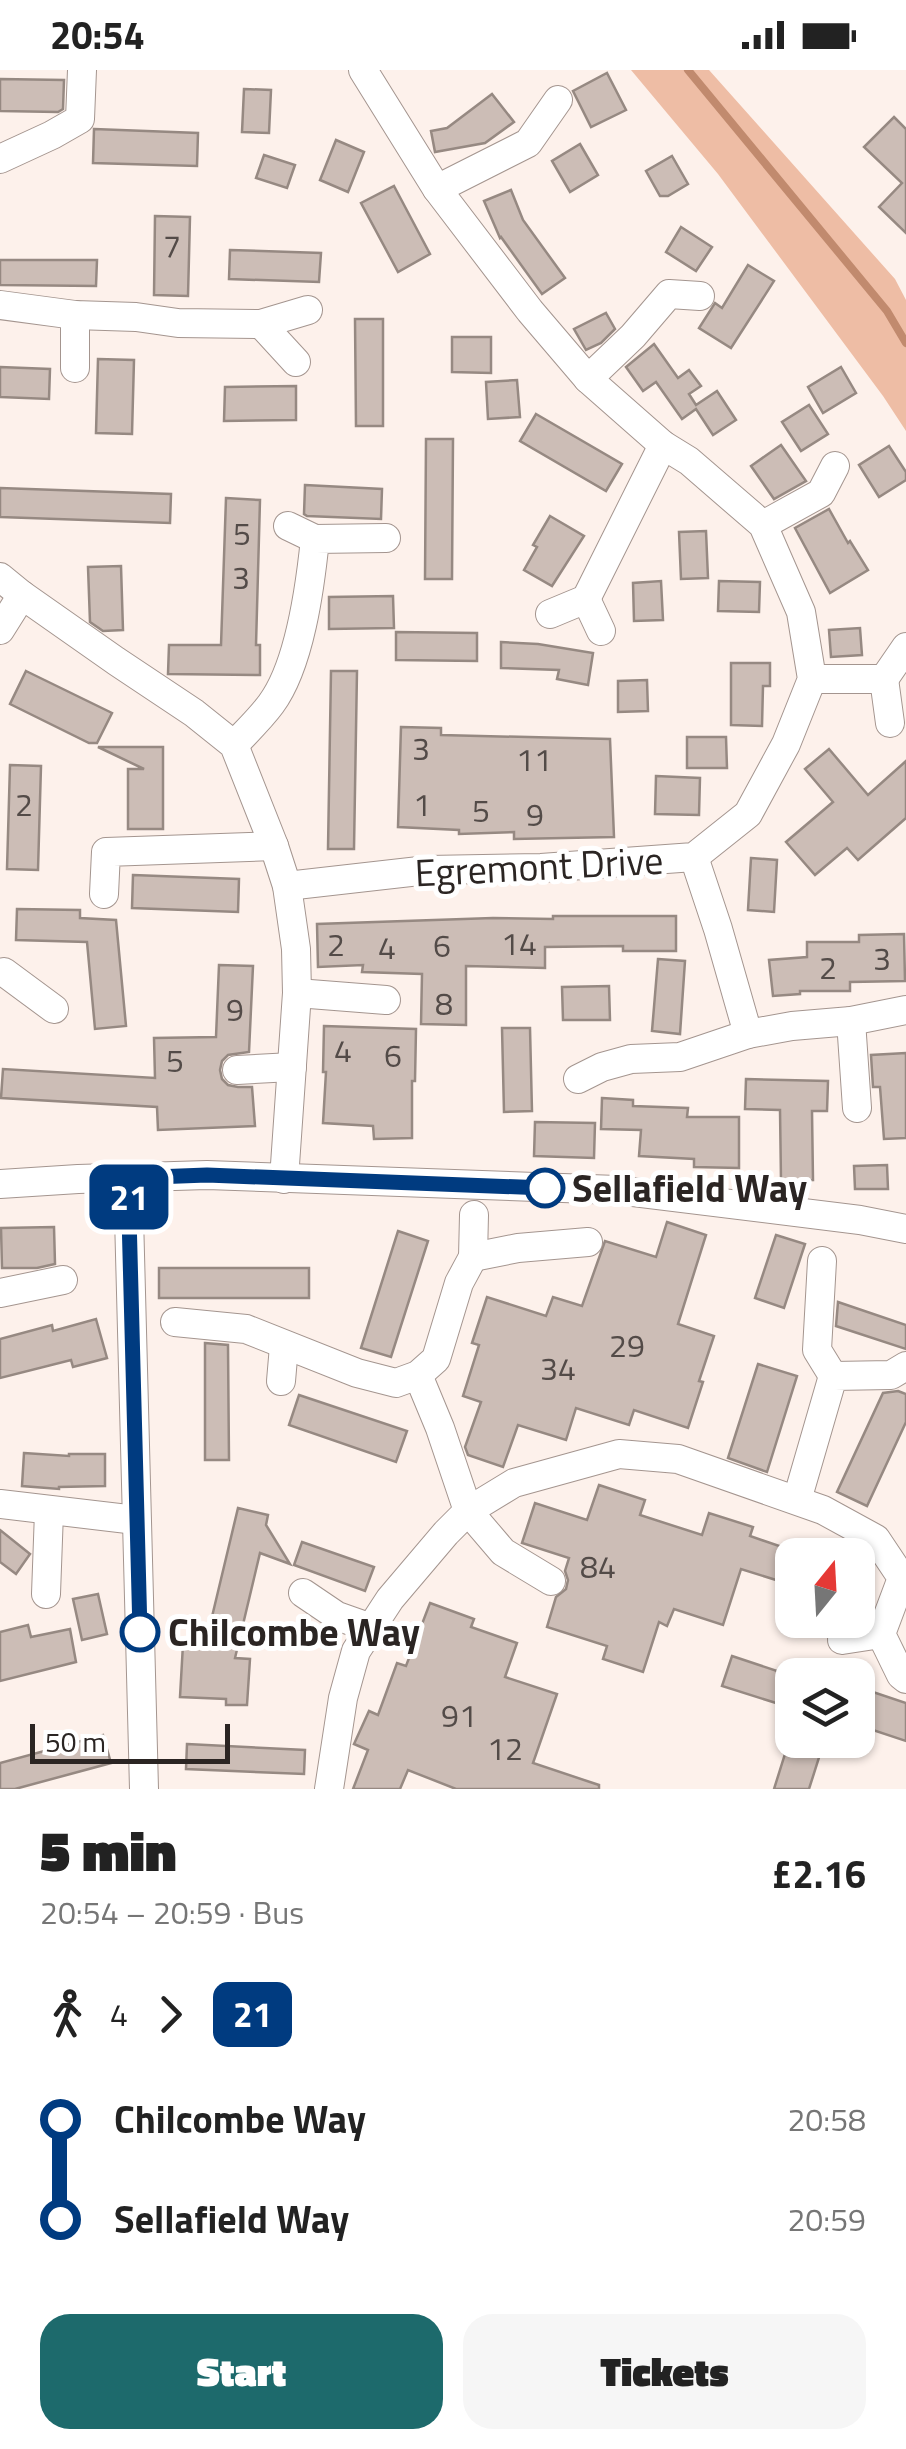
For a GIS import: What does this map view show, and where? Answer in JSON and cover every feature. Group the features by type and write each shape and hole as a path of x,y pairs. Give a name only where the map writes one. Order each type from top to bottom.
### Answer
{"street":[{"path":"0,159 80,119 82,70"},
{"path":"363,70 437,189 530,311 588,378 662,445 689,461 763,525 801,612 812,680 884,679"},
{"path":"437,189 528,143 558,100"},
{"path":"588,378 633,336 667,282 700,296"},
{"path":"0,305 178,323 260,324 308,310"},
{"path":"74,314 75,368"},
{"path":"260,324 296,362"},
{"path":"550,614 586,599 662,445"},
{"path":"763,525 820,493 834,466"},
{"path":"288,526 315,539 386,538"},
{"path":"234,745 271,703 288,674 306,604 315,539"},
{"path":"0,577 234,745 287,886 296,949 297,993 284,1179"},
{"path":"0,630 22,596"},
{"path":"586,599 602,631"},
{"path":"890,723 884,679 906,646"},
{"name":"Egremont Drive","path":"287,886 428,870 541,868 694,857 748,814 786,744 812,680"},
{"path":"104,894 106,852 274,846"},
{"path":"694,857 748,1034"},
{"path":"1,974 54,1009"},
{"path":"297,993 386,1000"},
{"path":"578,1079 631,1059 680,1057 748,1034 906,1010"},
{"path":"850,1021 857,1108"},
{"path":"237,1070 292,1067"},
{"path":"0,1184 207,1175 617,1190 906,1229"},
{"path":"128,1178 144,1789"},
{"path":"175,1322 246,1330 357,1373 396,1383 418,1375 436,1358 459,1283 474,1257 474,1214"},
{"path":"474,1257 518,1248 588,1242"},
{"path":"797,1500 832,1376 817,1350 822,1261"},
{"path":"0,1294 62,1280"},
{"path":"281,1381 284,1346"},
{"path":"832,1376 891,1375 906,1366"},
{"path":"418,1375 468,1511 503,1552 551,1581"},
{"path":"329,1789 343,1698 356,1651 390,1599 468,1511 514,1483 620,1454 678,1459 823,1510 876,1539 902,1578 881,1634 906,1680"},
{"path":"0,1504 136,1520"},
{"path":"46,1594 49,1512"},
{"path":"303,1594 337,1616 371,1628"},
{"path":"842,1640 881,1634"}],"shaded area":[{"path":"631,70 709,70 895,279 906,300 906,431 718,174"}],"building":[{"path":"607,73 626,110 591,127 573,91"},
{"path":"0,79 64,80 63,109 0,111"},
{"path":"244,89 271,90 269,133 242,132"},
{"path":"492,94 514,122 485,143 435,152 431,131 447,128"},
{"path":"894,117 906,129 906,233 879,207 902,183 864,147"},
{"path":"94,129 198,133 197,166 93,163"},
{"path":"336,140 364,152 348,192 320,180"},
{"path":"580,144 598,175 570,192 552,161"},
{"path":"264,155 295,165 287,188 256,178"},
{"path":"672,156 688,184 668,196 660,196 646,171"},
{"path":"394,186 430,254 398,272 361,203"},
{"path":"511,190 523,220 565,278 542,294 500,238 484,201"},
{"path":"155,216 190,217 188,296 154,295"},
{"path":"681,227 712,247 696,271 666,252"},
{"path":"230,250 321,253 319,282 229,279"},
{"path":"0,260 97,260 96,286 0,285"},
{"path":"748,265 774,281 731,348 699,328 715,303 722,308"},
{"path":"606,313 615,329 601,343 586,350 574,329"},
{"path":"355,319 383,319 383,426 356,426"},
{"path":"452,337 491,337 491,373 452,372"},
{"path":"654,344 678,378 689,370 701,386 689,394 696,405 717,391 736,420 713,435 696,409 682,419 656,382 643,391 626,367"},
{"path":"98,359 134,360 132,434 96,433"},
{"path":"0,367 50,369 49,399 0,397"},
{"path":"841,367 856,393 823,413 808,387"},
{"path":"517,380 520,417 488,419 486,382"},
{"path":"296,386 296,420 224,421 225,387"},
{"path":"809,405 828,434 801,451 782,422"},
{"path":"536,414 622,464 606,491 520,441"},
{"path":"426,439 453,439 452,579 425,579"},
{"path":"781,445 806,481 774,499 751,466"},
{"path":"889,446 906,472 906,480 879,497 859,465"},
{"path":"305,485 382,489 381,519 307,516"},
{"path":"0,488 171,494 170,523 0,517"},
{"path":"226,498 260,500 256,645 260,645 260,675 168,674 169,645 221,645"},
{"path":"829,509 868,570 830,593 795,528"},
{"path":"550,516 584,536 552,586 524,570"},
{"path":"706,531 708,578 681,579 679,532"},
{"path":"121,566 123,630 103,631 90,622 88,567"},
{"path":"661,581 663,620 634,621 633,583"},
{"path":"719,581 760,582 759,612 718,611"},
{"path":"393,596 394,628 329,629 329,597"},
{"path":"860,628 862,655 831,657 829,630"},
{"path":"396,632 477,633 477,661 396,660"},
{"path":"501,642 593,653 588,685 557,679 559,670 501,668"},
{"path":"731,663 770,663 770,686 763,686 762,726 731,725"},
{"path":"26,671 112,713 97,743 89,743 10,704"},
{"path":"331,671 357,671 354,849 328,849"},
{"path":"647,680 648,711 618,712 618,681"},
{"path":"401,727 441,728 441,735 610,739 614,837 514,839 514,832 459,834 459,830 398,827"},
{"path":"687,737 726,737 727,768 687,768"},
{"path":"98,747 163,747 163,829 128,829 128,769 144,769"},
{"path":"829,749 868,795 906,761 906,818 858,860 847,848 815,875 786,842 833,802 805,769"},
{"path":"10,765 41,766 38,870 7,869"},
{"path":"656,776 700,778 699,815 655,814"},
{"path":"751,858 777,860 774,912 748,910"},
{"path":"133,875 239,879 238,912 132,908"},
{"path":"17,909 80,910 80,918 116,920 126,1026 95,1029 87,942 16,940"},
{"path":"676,916 676,951 623,951 623,946 545,947 545,968 466,966 466,1025 421,1024 422,974 362,972 363,965 318,967 317,924"},
{"path":"904,934 905,981 850,982 850,991 800,991 773,996 769,960 807,957 807,942 859,942 859,935"},
{"path":"658,959 685,961 680,1034 652,1031"},
{"path":"219,965 253,966 249,1052 228,1055 220,1070 228,1085 252,1087 255,1126 158,1130 157,1107 1,1098 3,1069 155,1078 154,1038 216,1037"},
{"path":"609,986 610,1020 563,1020 562,987"},
{"path":"324,1026 416,1029 412,1138 374,1139 373,1126 323,1123"},
{"path":"502,1028 530,1028 532,1111 504,1112"},
{"path":"906,1053 906,1138 884,1139 880,1087 873,1087 871,1055"},
{"path":"746,1079 828,1081 827,1111 812,1111 813,1180 781,1181 780,1110 745,1109"},
{"path":"602,1098 633,1100 633,1106 688,1108 687,1117 739,1117 739,1168 694,1167 694,1159 639,1156 641,1130 601,1129"},
{"path":"535,1122 595,1123 594,1158 534,1156"},
{"path":"887,1165 888,1189 855,1189 854,1166"},
{"path":"667,1222 706,1235 678,1324 714,1336 688,1428 634,1410 629,1425 576,1408 566,1440 518,1425 503,1467 468,1455 465,1447 481,1402 463,1396 479,1345 472,1343 487,1297 546,1316 553,1297 582,1306 605,1241 656,1257"},
{"path":"54,1227 55,1264 2,1268 1,1228"},
{"path":"398,1231 428,1241 391,1357 361,1348"},
{"path":"776,1235 805,1244 784,1308 755,1298"},
{"path":"159,1268 309,1268 309,1298 159,1298"},
{"path":"838,1302 906,1325 906,1349 836,1326"},
{"path":"96,1319 107,1358 73,1367 71,1360 0,1378 0,1339 52,1325 53,1331"},
{"path":"205,1343 228,1345 229,1460 205,1460"},
{"path":"758,1364 797,1376 767,1472 728,1458"},
{"path":"883,1393 906,1394 906,1422 867,1506 837,1492"},
{"path":"299,1395 407,1431 396,1462 289,1425"},
{"path":"24,1453 105,1454 105,1486 22,1486"},
{"path":"599,1485 645,1500 640,1515 702,1535 709,1513 753,1527 750,1536 775,1545 775,1580 741,1569 723,1625 674,1609 667,1626 659,1622 643,1672 603,1659 607,1646 547,1627 556,1597 566,1589 569,1558 522,1543 535,1503 587,1520"},
{"path":"238,1508 268,1515 266,1525 290,1564 260,1553 235,1658 250,1659 247,1705 226,1705 226,1699 180,1697 183,1644 205,1646"},
{"path":"0,1530 30,1554 16,1574 0,1562"},
{"path":"302,1542 374,1567 365,1591 294,1565"},
{"path":"98,1594 107,1634 82,1640 73,1599"},
{"path":"430,1603 474,1619 471,1627 517,1643 505,1677 557,1694 533,1763 599,1785 599,1789 456,1789 408,1770 400,1789 353,1789 368,1750 354,1744 369,1711 378,1715 397,1663 406,1666"},
{"path":"28,1625 31,1637 70,1629 76,1662 0,1681 0,1632"},
{"path":"732,1656 775,1670 775,1703 722,1686"},
{"path":"875,1693 906,1703 906,1741 875,1731"},
{"path":"103,1735 111,1763 15,1789 0,1789 0,1763"},
{"path":"187,1744 305,1750 304,1774 186,1769"},
{"path":"784,1758 819,1758 809,1789 774,1789"}],"waterway":[{"path":"688,70 887,311 906,343"}],"bus line":[{"name":"21","path":"140,1632 128,1178 207,1175 545,1188"}],"place":[{"name":"Sellafield Way","path":"545,1188"},
{"name":"Chilcombe Way","path":"140,1632"}]}
